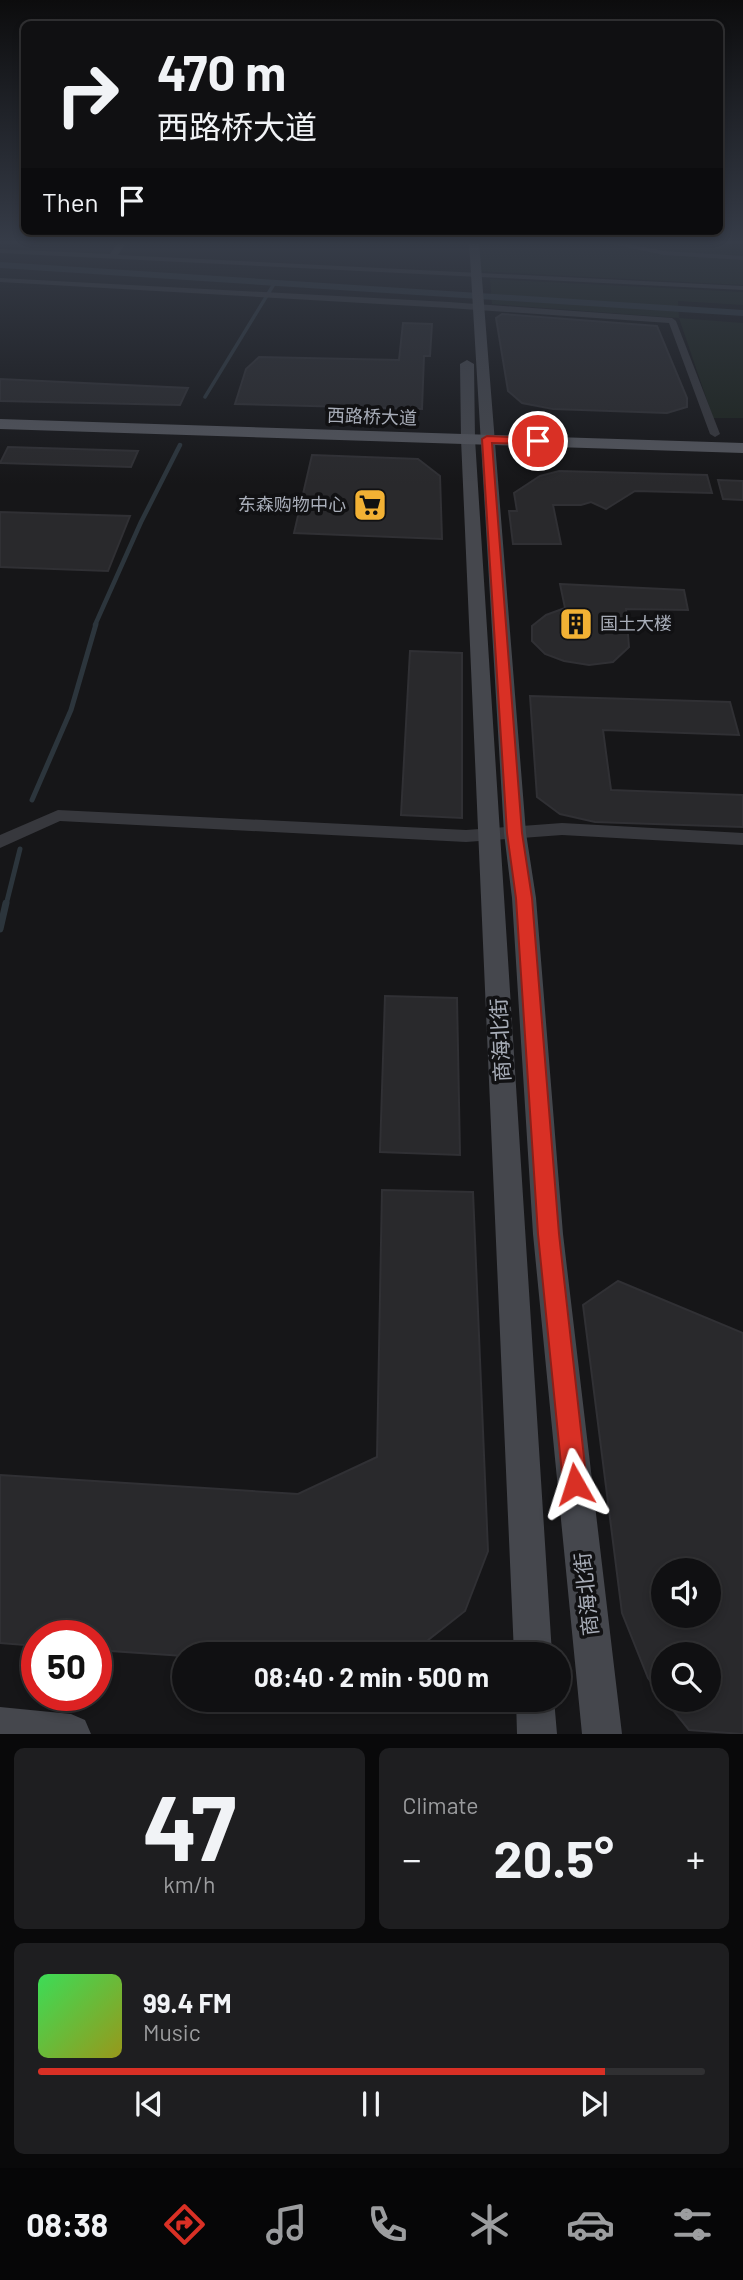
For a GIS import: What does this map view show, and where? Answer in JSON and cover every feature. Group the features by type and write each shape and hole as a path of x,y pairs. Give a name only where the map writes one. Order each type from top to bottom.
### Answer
{"main road":[{"path":"468,322 466,340 477,433"},
{"name":"商海北街","path":"472,322 502,834 533,1642"},
{"name":"西路桥大道","path":"0,412 477,433 743,448"},
{"name":"西路桥大道","path":"0,424 743,435"},
{"name":"商海北街","path":"502,834 524,898 548,1234 602,1734"},
{"path":"536,1712 537,1734"},
{"path":"0,1727 71,1734"}],"street":[{"path":"672,322 715,435"},
{"path":"0,842 58,815 466,836 562,829 743,839"}],"shaded area":[{"path":"680,322 743,323 743,418 713,418"}],"building":[{"path":"497,322 604,322 657,326 687,398 687,407 667,413 553,409 522,403 508,391"},
{"path":"403,323 432,324 430,356 424,356 422,409 235,404 246,369 259,357 399,360"},
{"path":"0,379 188,388 180,405 0,401"},
{"path":"8,447 138,451 131,467 0,463"},
{"name":"东森购物中心","path":"312,455 418,459 440,476 442,539 294,533"},
{"path":"559,471 707,475 712,493 635,491 606,509 591,502 581,505 553,505 561,544 513,544 509,511 517,511 514,493 540,476"},
{"path":"718,480 743,481 743,500 723,499"},
{"path":"0,512 130,516 108,571 0,567"},
{"name":"国土大楼","path":"560,584 684,590 688,610 626,609 629,647 613,662 589,665 564,661 545,654 532,641 532,626 546,615 565,608"},
{"path":"410,651 462,653 462,818 401,815"},
{"path":"530,696 730,702 739,735 603,730 611,790 743,795 743,827 595,822 560,814 537,797"},
{"path":"385,996 457,998 460,1155 380,1152"},
{"path":"382,1190 473,1192 488,1551 465,1611 426,1642 172,1642 172,1655 112,1651 112,1620 21,1620 21,1645 0,1643 0,1475 298,1494 377,1457"},
{"path":"618,1281 743,1333 743,1734 689,1730 674,1712 721,1712 721,1642 651,1642 651,1682 622,1613 583,1305"}],"waterway":[{"path":"205,397 251,322"},
{"path":"95,625 141,522 180,445"},
{"path":"32,800 71,710 96,624"},
{"path":"6,905 20,849"},
{"path":"0,929 6,903"}],"place":[{"name":"东森购物中心","path":"370,505"},
{"name":"国土大楼","path":"576,624"}],"route":[{"path":"538,441 487,439 514,833 524,898 548,1234 575,1484"}]}
